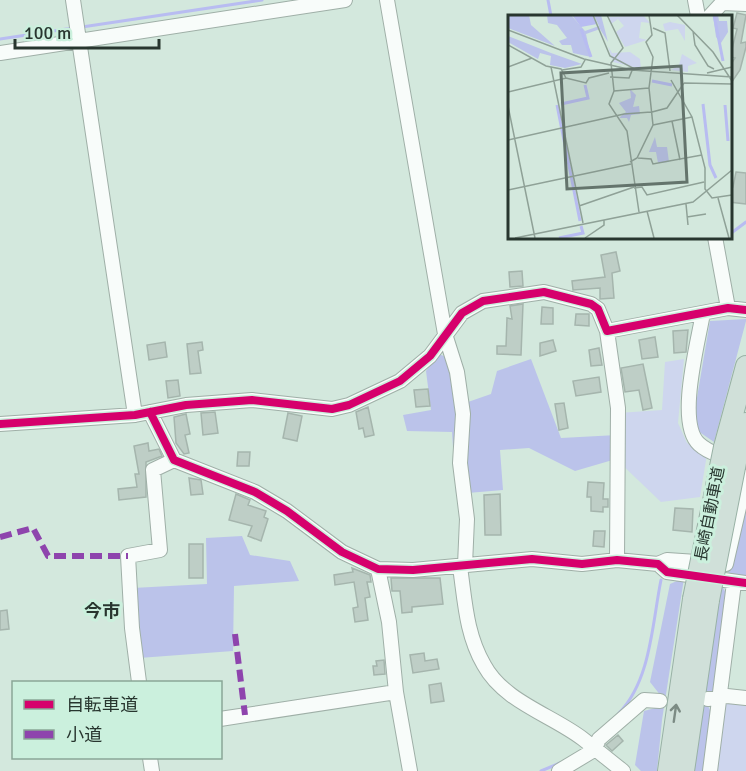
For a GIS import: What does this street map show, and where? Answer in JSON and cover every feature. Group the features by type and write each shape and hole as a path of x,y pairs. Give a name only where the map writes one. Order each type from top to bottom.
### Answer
{"highway":[{"name":"長崎自動車道","path":"736,454 746,366"},
{"name":"長崎自動車道","path":"668,771 701,600 736,454 746,423"},
{"name":"長崎自動車道","path":"684,771 701,600"}],"street":[{"path":"73,0 135,415"},
{"path":"0,53 345,0"},
{"path":"387,0 445,334 457,372 463,414 460,463 466,519 463,566 467,619 485,667 500,684 530,708 583,739 623,771"},
{"path":"695,0 698,15"},
{"path":"711,15 722,3 746,4"},
{"path":"715,238 728,308"},
{"path":"0,424 135,415 186,405 252,400 315,409 349,405 400,381 418,368 462,313 483,301 544,292 591,304 598,309 607,331 618,408 617,560"},
{"path":"607,331 728,308 746,310"},
{"path":"702,313 687,416 690,433 709,451 736,454"},
{"path":"150,412 174,460 255,492 287,511 342,552 378,569 413,570 532,559 582,564 617,560 658,564 667,560 726,564 746,477"},
{"path":"139,681 132,628 128,556 160,550 153,470 174,460"},
{"path":"658,564 667,572 740,583 714,698 710,771"},
{"path":"378,569 391,639 396,692 410,771"},
{"path":"222,719 396,692"},
{"path":"714,698 746,698"},
{"path":"559,771 594,750 599,739 644,700 660,701"}],"shaded area":[{"path":"746,319 714,442 692,427 710,321"},
{"path":"439,354 448,358 468,402 491,394 497,371 531,359 561,438 617,435 616,459 575,471 529,448 500,450 503,490 456,494 452,432 407,431 403,415 431,410 426,371"},
{"path":"684,359 678,423 687,443 707,454 700,497 661,502 616,459 618,413 662,410 665,362"},
{"path":"740,510 746,510 746,589 741,589 726,569"},
{"path":"242,536 250,555 290,561 299,581 234,586 233,651 139,658 133,588 207,584 206,538"},
{"path":"684,578 662,720 657,771 641,771 635,765 644,711 659,707 661,696 650,682 670,584"},
{"path":"721,584 728,597 718,684 705,700 714,718 707,771 693,771"},
{"path":"724,703 746,703 746,771 715,771"}],"building":[{"path":"737,13 746,15 741,43 746,42 746,47 740,70 731,83 731,64 735,58 731,57 731,53 737,29 733,28"},
{"path":"736,172 746,173 746,204 731,202 731,187 733,187"},
{"path":"616,252 620,271 612,273 614,298 600,299 600,288 573,290 572,281 605,277 601,255"},
{"path":"522,271 523,286 510,287 509,272"},
{"path":"523,304 521,355 497,354 497,346 506,346 507,318 512,319 510,306"},
{"path":"542,307 553,308 553,324 541,324"},
{"path":"576,314 589,314 589,326 575,325"},
{"path":"688,330 686,352 674,353 673,331"},
{"path":"655,337 658,357 642,359 639,340"},
{"path":"553,340 556,351 540,356 540,343"},
{"path":"165,342 167,357 149,360 147,345"},
{"path":"202,342 203,350 198,351 201,373 190,374 187,344"},
{"path":"599,348 602,365 591,366 589,350"},
{"path":"643,364 652,408 643,410 639,390 625,392 621,368"},
{"path":"599,377 601,392 576,396 573,381"},
{"path":"178,380 180,396 168,398 166,381"},
{"path":"428,389 430,406 416,407 414,390"},
{"path":"564,403 568,428 559,430 555,404"},
{"path":"368,407 374,435 365,437 363,428 359,429 356,412"},
{"path":"215,412 218,433 203,435 201,413"},
{"path":"288,413 302,416 297,441 283,438"},
{"path":"186,414 190,434 185,435 189,453 184,454 176,443 174,417"},
{"path":"148,443 149,451 159,449 162,456 146,462 146,497 119,500 118,489 137,487 135,474 139,474 134,446"},
{"path":"238,452 250,452 249,466 237,466"},
{"path":"189,478 201,480 203,494 191,495"},
{"path":"588,482 604,483 603,499 608,499 608,507 603,507 603,512 591,511 591,497 587,497"},
{"path":"236,494 250,500 248,505 266,511 264,517 268,519 261,541 248,536 252,526 229,520"},
{"path":"500,494 501,535 485,535 484,495"},
{"path":"675,508 693,509 692,532 673,530"},
{"path":"594,531 605,531 604,547 593,546"},
{"path":"189,544 203,544 203,578 189,578"},
{"path":"352,568 370,575 371,582 367,582 370,597 365,598 368,620 355,622 353,608 358,607 354,582 335,585 334,575 353,572"},
{"path":"391,578 440,578 443,604 412,607 412,612 402,613 400,591 392,591"},
{"path":"7,610 9,629 0,630 0,611"},
{"path":"424,653 425,661 437,659 439,669 413,673 410,655"},
{"path":"384,660 385,674 374,675 373,666 377,666 376,661"},
{"path":"441,683 444,701 431,703 429,685"},
{"path":"618,735 623,741 612,751 606,745"}],"waterway":[{"path":"82,27 262,0"},
{"path":"548,0 551,15"},
{"path":"0,39 73,28"},
{"path":"731,233 746,222"},
{"path":"619,713 630,700 644,668 661,580"},
{"path":"541,771 560,763"}],"marked path":[{"path":"0,537 33,528 48,556 128,556"},
{"path":"235,634 245,715"}],"cycle path":[{"path":"0,424 135,415 186,405 252,400 332,409 349,405 400,381 430,356 462,313 483,301 544,292 591,304 598,309 607,331 728,308 746,310"},
{"path":"150,412 174,460 255,492 287,511 342,552 378,569 413,570 532,559 582,564 617,560 658,564 667,572 746,583"}],"district":[{"name":"今市","path":"102,611"}]}
